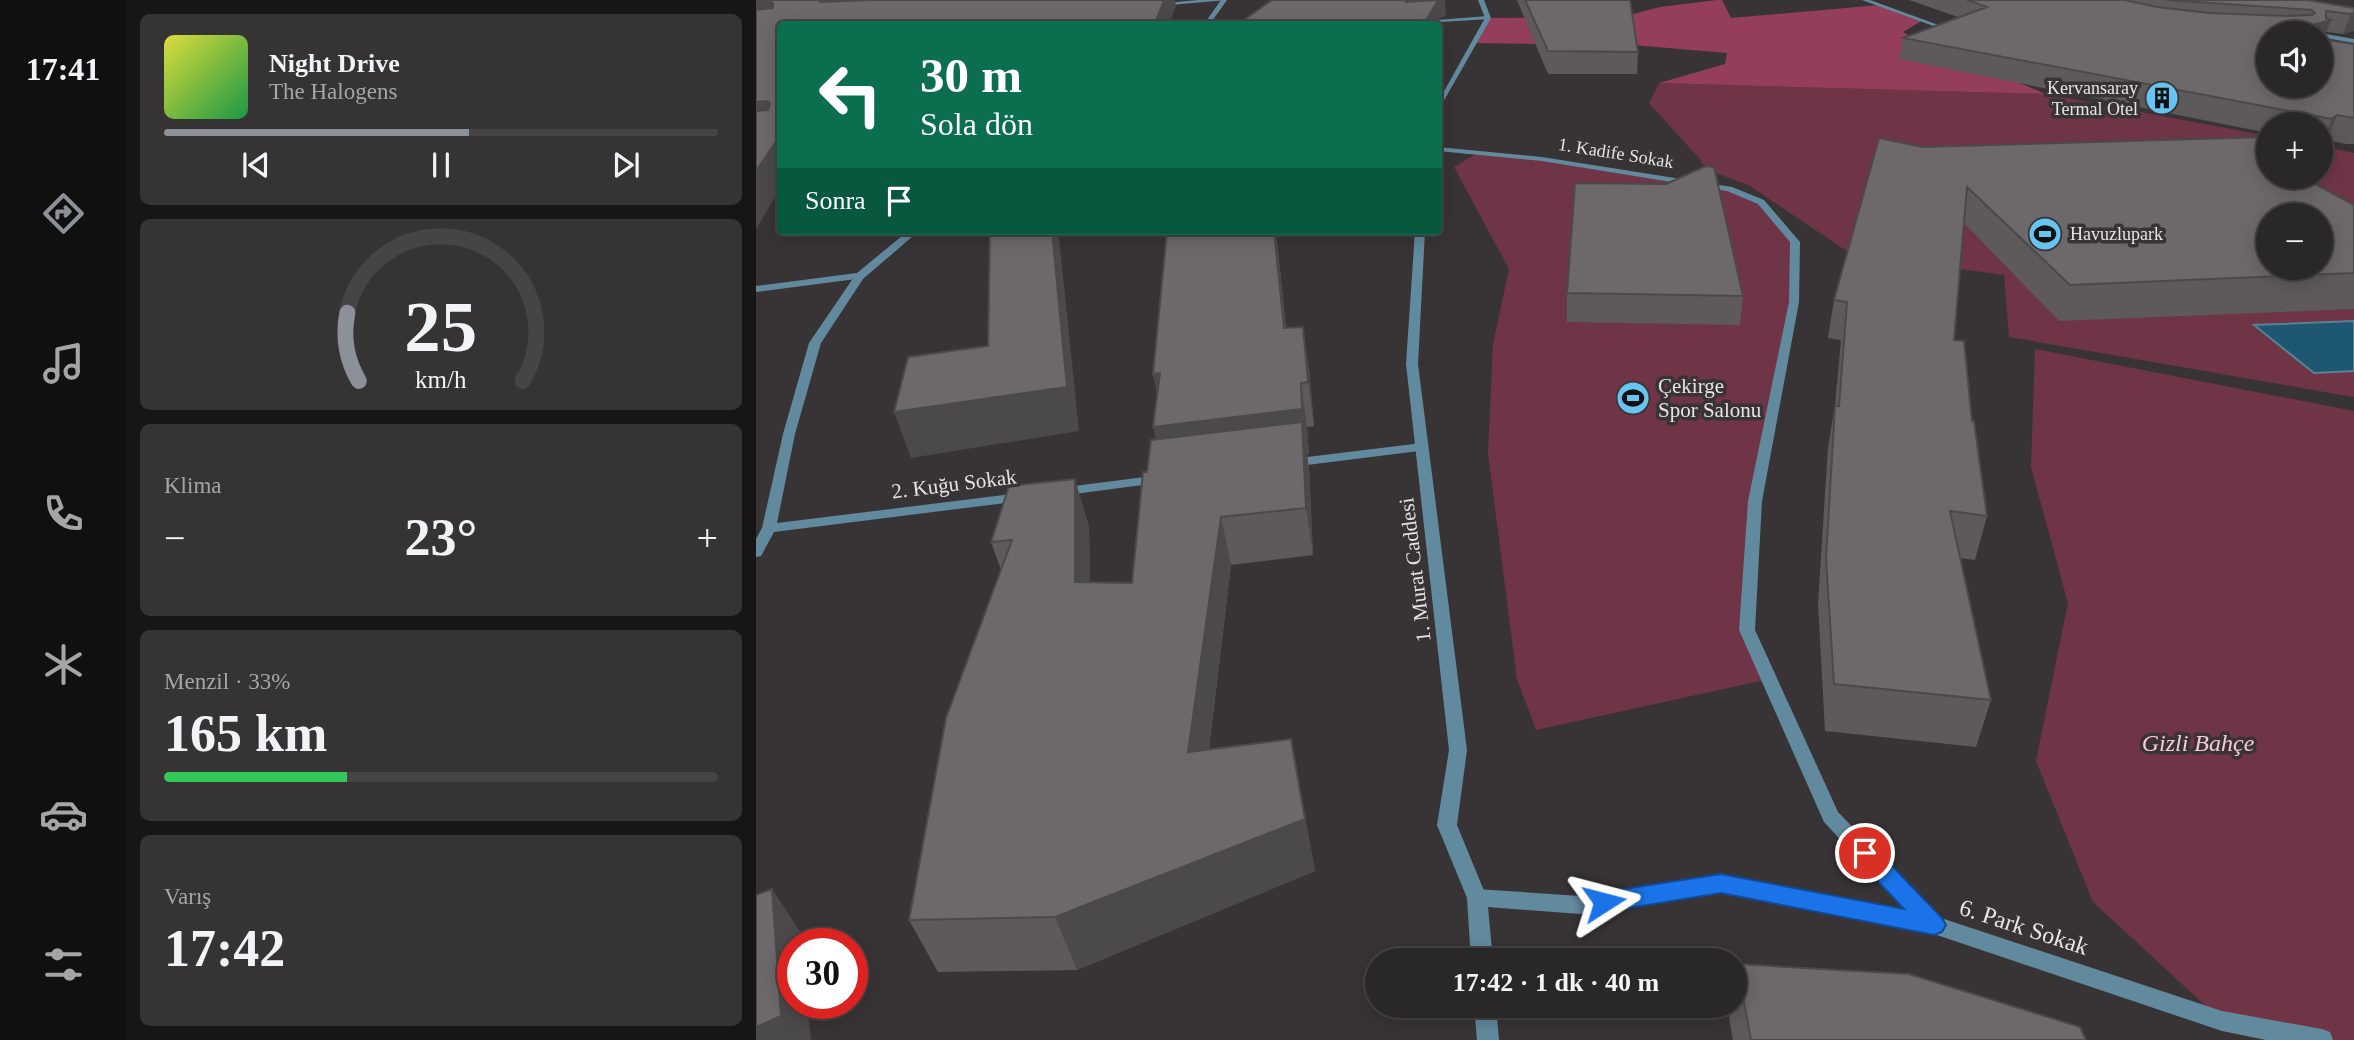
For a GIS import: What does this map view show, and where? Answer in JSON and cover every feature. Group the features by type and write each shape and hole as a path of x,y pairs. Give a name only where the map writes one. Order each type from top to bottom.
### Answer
{"street":[{"path":"1155,4 1224,0"},
{"path":"1208,21 1224,0"},
{"path":"1481,0 1488,18"},
{"path":"1865,0 1941,27"},
{"path":"1442,22 1488,18"},
{"path":"1442,102 1488,18"},
{"path":"2333,37 2354,41"},
{"name":"1. Kadife Sokak","path":"1442,149 1542,159 1729,189 1761,202 1795,242 1794,302 1755,501 1747,630 1831,817 1934,925"},
{"path":"756,553 769,528 789,434 815,342 860,276 910,235"},
{"name":"1. Murat Caddesi","path":"1420,235 1412,364 1458,750 1447,825 1477,898"},
{"path":"756,289 860,276"},
{"path":"1283,464 1422,447"},
{"name":"2. Kuğu Sokak","path":"769,528 1172,478"},
{"name":"6. Park Sokak","path":"1477,898 1580,905 1721,883 1934,925 2222,1021 2322,1040"},
{"path":"1477,898 1481,948"},
{"path":"1486,1018 1488,1040"}],"green space":[{"name":"Havuzlupark","path":"1659,83 2046,94 2256,134 2256,189 2333,189 2333,149 2354,153 2354,397 2009,337 2004,275 1851,254 1750,186 1706,169 1649,103"},
{"name":"Çekirge Spor Salonu","path":"1478,153 1542,159 1729,189 1761,202 1795,242 1794,302 1755,501 1747,629 1769,679 1536,730 1517,679 1488,453 1493,344 1509,269 1454,167"},
{"name":"Gizli Bahçe","path":"2035,349 2354,411 2354,1040 2322,1040 2222,1021 2093,902 2036,761 2068,603 2031,467"}],"shaded area":[{"path":"1722,0 1731,18 1880,5 1923,20 1903,32 1919,41 2046,94 1659,83 1725,64 1727,53 1633,45 1474,43 1488,18 1622,17 1660,7"}],"water":[{"path":"2354,321 2354,371 2314,373 2254,325"}],"building":[{"path":"1164,0 1156,21 777,21 777,143 756,171 756,111 768,110 770,104 768,101 756,102 756,10 773,8 773,3 756,2"},
{"path":"1272,0 1438,0 1426,21 1242,21"},
{"path":"1525,0 1630,0 1638,52 1548,51"},
{"path":"1967,0 2124,0 2209,13 2287,16 2315,13 2312,10 2167,0 2307,0 2354,8 2354,13 2351,14 2326,11 2326,18 2331,20 2327,21 2256,21 2256,98 2333,98 2333,41 2354,44 2354,118 2337,115 2333,118 2333,112 2295,112 1903,38 1987,7"},
{"path":"2256,137 2256,189 2325,189 2354,205 2354,273 2333,274 2333,203 2256,203 2256,277 2070,285 1967,187 1954,340 1964,341 1972,421 1987,516 1950,511 1991,700 1834,684 1826,559 1835,406 1839,406 1847,302 1834,300 1879,138 1923,147"},
{"path":"1706,166 1714,167 1743,296 1567,293 1575,183 1666,184"},
{"path":"990,235 1052,235 1067,387 894,412 908,357 988,346"},
{"path":"1167,235 1274,235 1284,328 1303,327 1308,382 1301,383 1302,409 1153,427 1160,373 1153,374"},
{"path":"1302,422 1306,508 1221,517 1188,752 1291,739 1305,819 1055,917 909,920 946,718 1012,540 991,542 1009,486 1075,479 1075,582 1132,583 1143,472 1147,472 1151,440"},
{"path":"772,889 777,960 777,1018 756,1027 756,895"},
{"path":"1747,965 1909,974 2080,1027 2086,1040 1751,1040 1747,1018"}],"place":[{"name":"Kervansaray Termal Otel","path":"2162,98"},
{"name":"Havuzlupark","path":"2045,234"},
{"name":"Çekirge Spor Salonu","path":"1633,398"}],"route":[{"path":"1604,902 1721,883 1934,925 1865,853"}]}
